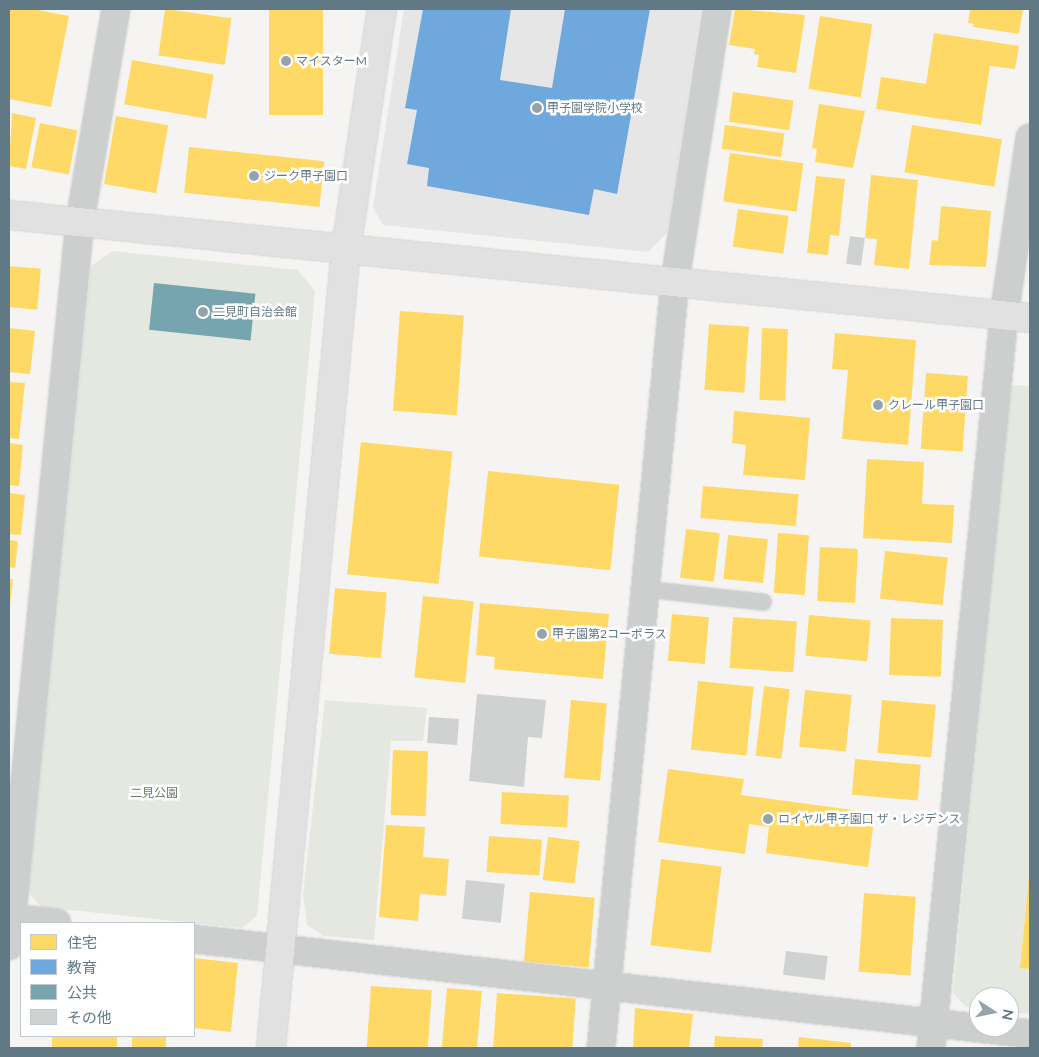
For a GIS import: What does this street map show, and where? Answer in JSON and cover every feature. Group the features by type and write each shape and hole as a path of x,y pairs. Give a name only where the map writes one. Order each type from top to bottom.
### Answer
{"street":[{"path":"9,946 10,918 80,221 116,9"},
{"path":"271,1048 346,249 382,9"},
{"path":"601,1048 675,281 717,9"},
{"path":"932,1036 1017,317 1030,138"},
{"path":"9,215 1017,317"},
{"path":"10,918 48,922"},
{"path":"195,939 606,987 932,1036 1030,1034"}],"lane":[{"path":"645,589 763,602"}],"shaded area":[{"name":"甲子園学院小学校","path":"404,9 701,9 667,233 648,252 383,225 373,207"}],"green space":[{"name":"二見公園","path":"112,251 298,270 315,291 257,916 242,928 41,907 29,893 91,266"},
{"path":"1010,385 1030,386 1030,862 1020,967 1030,969 1030,1014 1019,1013 1019,987 969,987 969,1007 966,1007 953,993"},
{"path":"325,700 427,708 423,741 391,741 374,940 324,936 307,925 303,895"}],"building: 住宅":[{"path":"9,9 33,9 69,16 51,107 9,99"},
{"path":"165,9 231,18 225,65 158,56"},
{"name":"マイスターM","path":"269,9 323,9 323,115 269,115"},
{"path":"735,9 805,15 796,73 757,67 759,55 754,54 755,49 729,45"},
{"path":"970,9 1023,9 1019,34 973,27 974,24 968,23"},
{"path":"820,16 872,24 861,97 808,89"},
{"path":"934,33 1019,46 1015,69 990,66 981,125 876,109 881,77 926,84"},
{"path":"132,60 214,74 206,119 124,104"},
{"path":"733,92 793,100 789,130 729,122"},
{"path":"819,104 865,111 853,168 815,162 817,149 812,148"},
{"path":"12,113 36,118 26,169 9,166"},
{"path":"116,116 168,125 156,193 104,184"},
{"path":"40,123 77,130 69,174 31,167"},
{"path":"725,125 784,133 781,157 722,149"},
{"path":"912,125 1002,139 994,187 904,172"},
{"name":"ジーク甲子園口","path":"189,147 324,161 319,207 184,193"},
{"path":"730,153 803,163 796,212 723,202"},
{"path":"871,175 918,180 909,269 874,265 877,239 865,238"},
{"path":"816,176 845,179 839,236 830,235 828,255 807,253"},
{"path":"941,206 991,211 986,267 929,265 932,240 938,241"},
{"path":"738,209 789,216 783,254 733,247"},
{"path":"9,266 41,269 37,310 9,307"},
{"path":"400,311 464,315 457,415 393,411"},
{"path":"709,324 749,327 744,393 704,390"},
{"path":"9,328 35,331 30,374 9,372"},
{"path":"762,328 788,329 785,401 759,400"},
{"name":"クレール甲子園口","path":"835,333 916,340 908,445 842,439 848,370 832,369"},
{"path":"926,373 968,376 963,452 921,449"},
{"path":"9,382 25,383 19,439 9,438"},
{"path":"734,411 810,418 805,480 743,475 746,445 732,443"},
{"path":"361,442 452,452 439,584 347,574"},
{"path":"9,443 23,445 19,486 9,485"},
{"path":"867,459 924,462 922,504 954,505 952,543 863,538"},
{"path":"488,471 619,485 610,570 479,557"},
{"path":"703,486 799,494 796,526 700,518"},
{"path":"9,493 25,495 21,535 9,534"},
{"path":"686,529 720,533 714,582 680,578"},
{"path":"778,533 809,535 805,595 774,593"},
{"path":"728,535 768,539 763,583 723,579"},
{"path":"9,540 18,541 15,568 9,567"},
{"path":"820,547 858,549 855,603 817,601"},
{"path":"885,551 948,558 943,605 880,599"},
{"path":"9,579 13,579 10,605 9,605"},
{"path":"335,588 387,593 381,658 329,654"},
{"path":"423,596 474,601 465,683 414,678"},
{"name":"甲子園第2コーポラス","path":"480,603 609,614 603,679 494,669 495,657 476,655"},
{"path":"672,614 709,617 705,664 668,661"},
{"path":"809,615 871,620 867,661 805,656"},
{"path":"733,617 797,621 793,672 729,668"},
{"path":"891,618 943,620 941,677 889,675"},
{"path":"698,681 754,687 746,755 691,750"},
{"path":"764,686 790,689 781,759 755,755"},
{"path":"805,690 852,695 846,752 799,747"},
{"path":"571,700 607,703 600,781 564,778"},
{"path":"882,700 936,705 931,758 877,753"},
{"path":"393,750 428,751 426,816 391,815"},
{"path":"855,759 921,765 918,801 852,795"},
{"name":"ロイヤル甲子園口 ザ・レジデンス","path":"668,769 744,779 741,795 875,813 868,867 766,853 769,827 749,824 745,854 658,842"},
{"path":"502,792 569,796 567,827 500,824"},
{"path":"386,825 425,827 423,857 449,859 446,896 420,894 418,921 379,917"},
{"path":"489,836 542,840 539,876 486,872"},
{"path":"548,837 580,841 575,884 543,880"},
{"path":"661,859 722,866 711,953 650,945"},
{"path":"1030,875 1030,969 1020,968"},
{"path":"530,892 595,898 589,967 524,962"},
{"path":"864,893 916,897 910,975 858,972"},
{"path":"195,958 238,963 231,1032 195,1028"},
{"path":"371,986 432,990 428,1048 367,1048"},
{"path":"447,988 482,991 477,1048 442,1048"},
{"path":"497,993 576,999 572,1048 493,1048"},
{"path":"635,1008 693,1014 689,1048 633,1048"},
{"path":"715,1036 763,1039 762,1048 714,1048"},
{"path":"52,1037 117,1037 117,1048 52,1048"},
{"path":"132,1037 166,1037 166,1048 132,1048"},
{"path":"799,1037 851,1043 851,1048 798,1048"}],"building: 教育":[{"path":"423,9 511,9 500,80 552,88 565,9 650,9 617,194 594,189 589,215 427,186 429,168 407,164 417,110 405,108"}],"building: 公共":[{"name":"二見町自治会館","path":"154,283 255,294 251,340 149,330"}],"building: その他":[{"path":"850,236 865,238 861,266 846,264"},
{"path":"477,694 546,700 542,738 528,737 524,787 469,781"},
{"path":"429,717 459,719 457,745 427,743"},
{"path":"466,880 505,884 501,923 462,919"},
{"path":"786,951 828,956 825,980 783,975"}],"place":[{"name":"マイスターM","path":"286,61"},
{"name":"甲子園学院小学校","path":"537,108"},
{"name":"ジーク甲子園口","path":"254,176"},
{"name":"二見町自治会館","path":"203,312"},
{"name":"クレール甲子園口","path":"878,405"},
{"name":"甲子園第2コーポラス","path":"542,634"},
{"name":"ロイヤル甲子園口 ザ・レジデンス","path":"768,819"}]}
